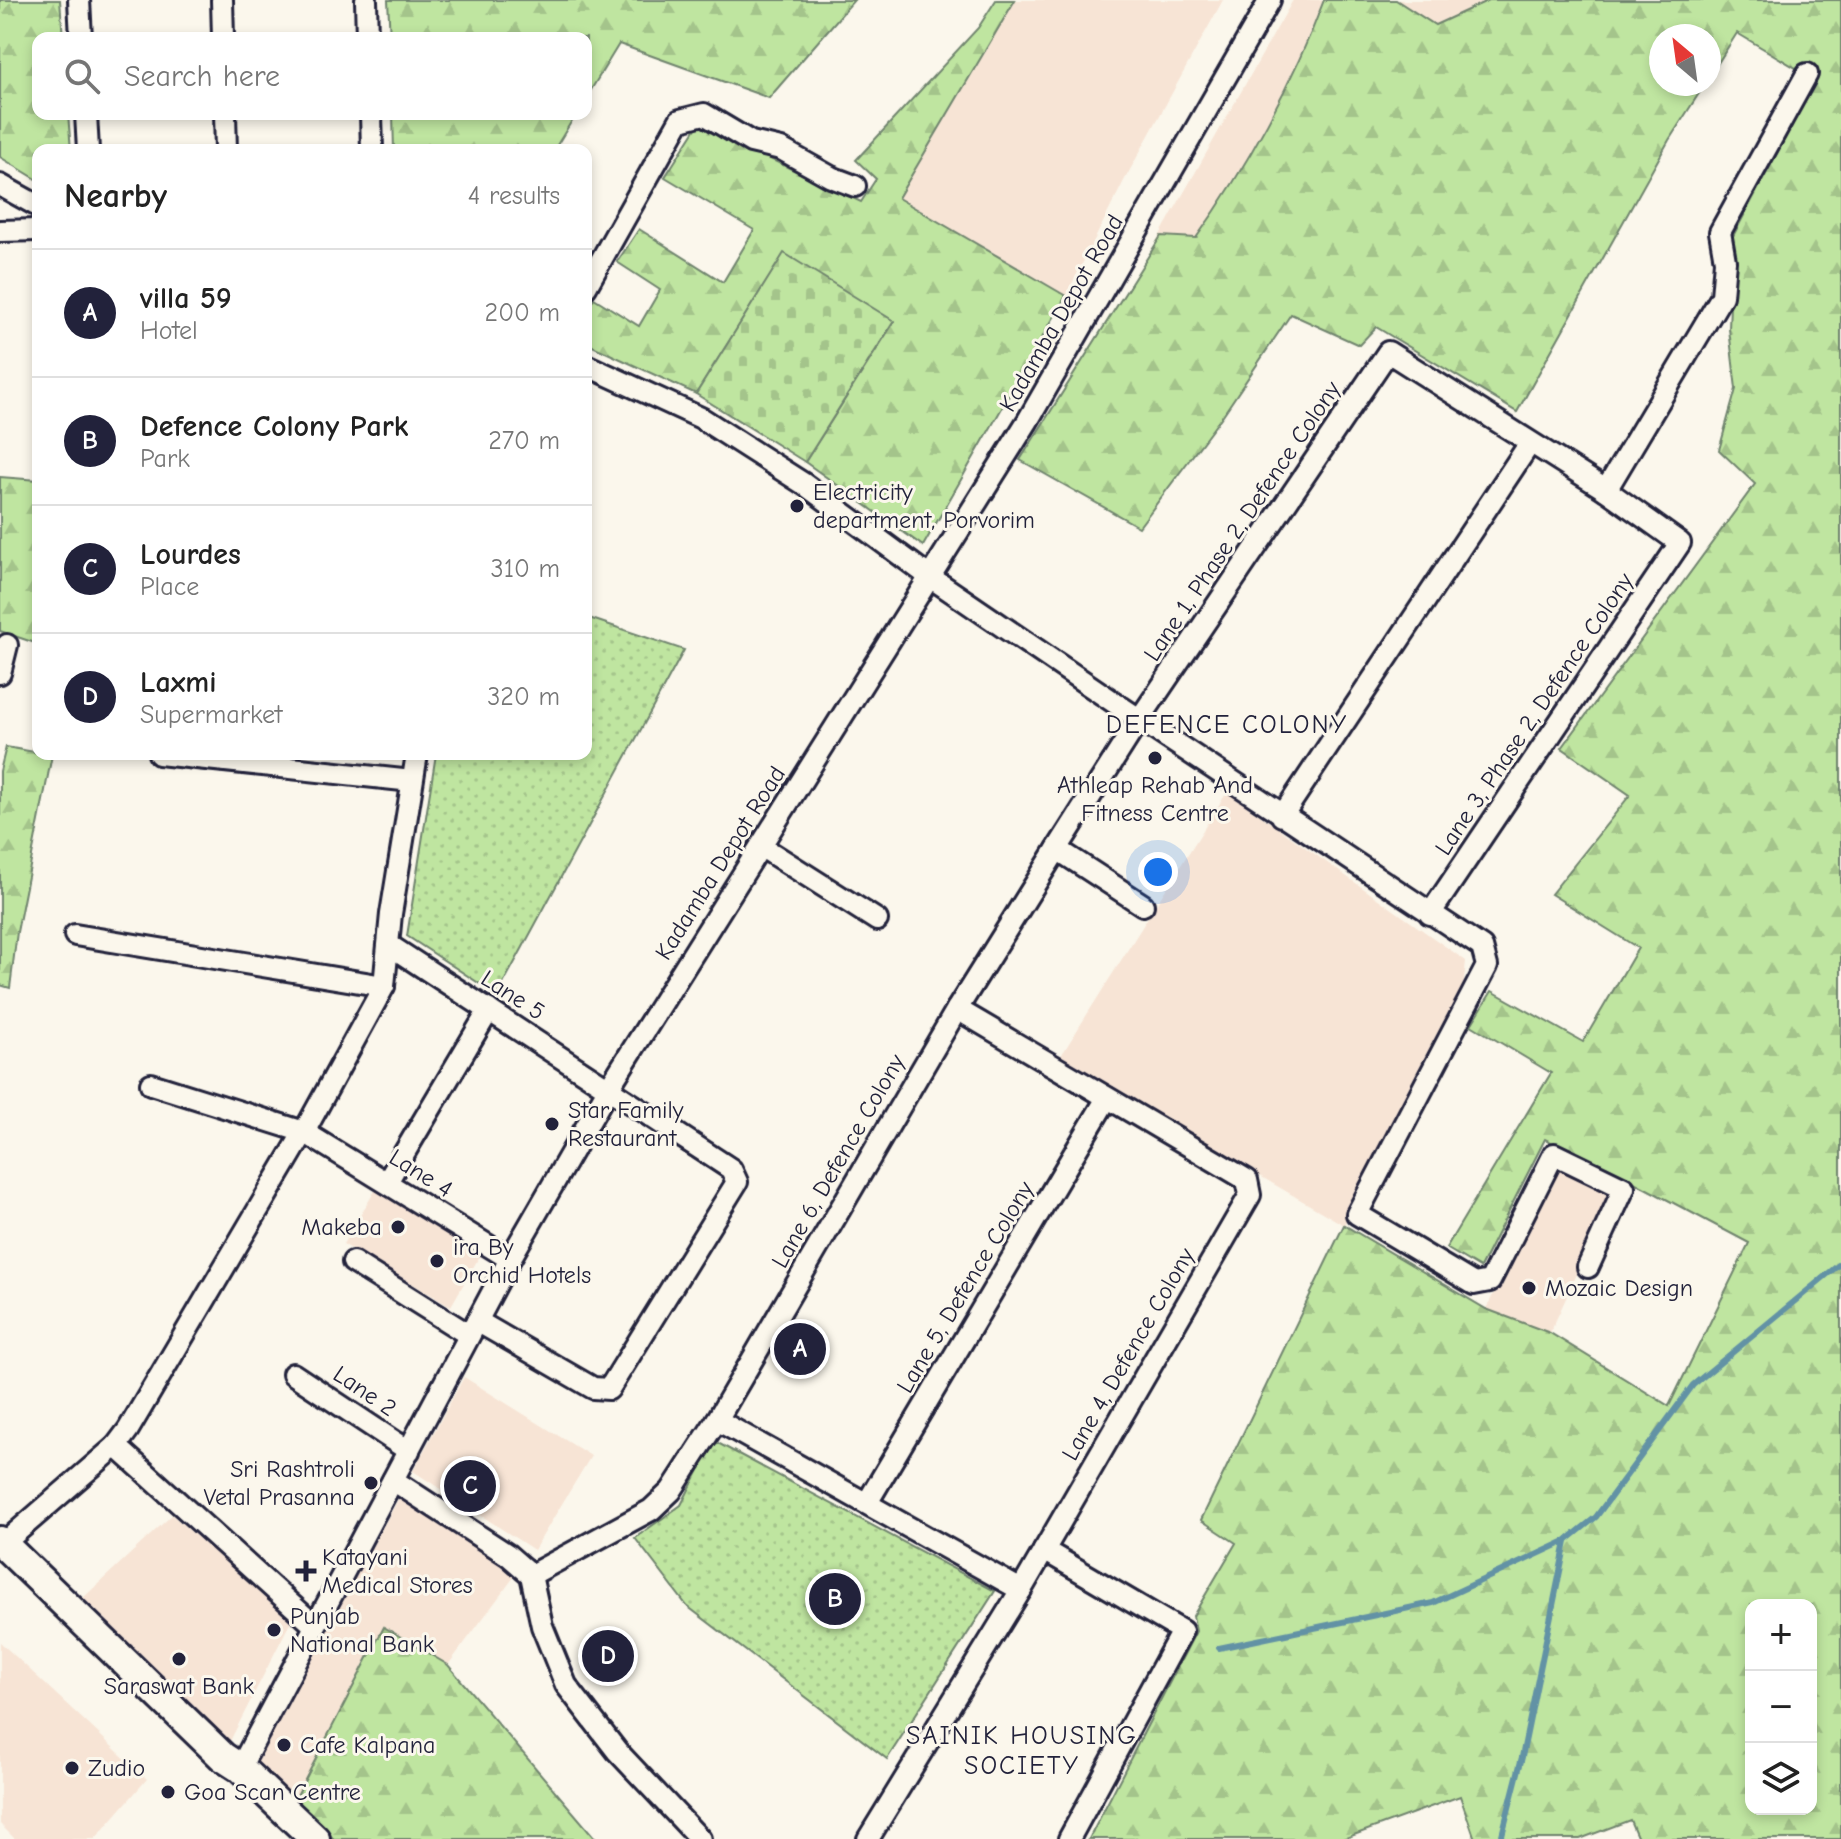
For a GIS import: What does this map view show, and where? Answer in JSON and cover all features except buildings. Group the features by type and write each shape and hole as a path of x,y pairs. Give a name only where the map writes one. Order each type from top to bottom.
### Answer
{"highway":[{"path":"2,1542 223,1757 240,1768 315,1839"}],"street":[{"path":"79,0 81,32"},
{"path":"222,0 223,32"},
{"path":"366,0 367,32"},
{"name":"Kadamba Depot Road","path":"240,1768 510,1259 608,1089 1051,382 1270,0"},
{"path":"1282,816 1530,443 1606,490 1722,296 1725,261 1720,232 1807,74"},
{"path":"592,276 680,120 704,114 751,142 781,149 831,177 855,186"},
{"path":"86,120 88,144"},
{"path":"225,120 226,144"},
{"path":"371,120 372,144"},
{"path":"0,185 32,203"},
{"path":"0,231 32,230"},
{"name":"Lane 1, Phase 2, Defence Colony","path":"1139,720 1388,352 1530,443"},
{"path":"592,368 701,418 804,484 930,577 1139,720 1482,947 1487,966 1357,1214 1474,1284 1490,1281 1554,1154 1624,1188 1588,1267"},
{"name":"Lane 3, Phase 2, Defence Colony","path":"1430,914 1680,543 1606,490"},
{"path":"0,673 7,645"},
{"name":"Lane 6, Defence Colony","path":"531,1575 651,1510 671,1491 717,1420 957,1009 1139,720"},
{"path":"215,760 412,781"},
{"path":"2,1542 116,1446 128,1430 304,1132 384,986 391,914 416,760"},
{"path":"762,847 877,920"},
{"path":"1057,849 1143,905"},
{"path":"75,935 384,986"},
{"name":"Lane 5","path":"389,945 731,1169 737,1182 609,1389 593,1388 473,1328"},
{"name":"Lane 4, Defence Colony","path":"868,1839 1021,1590 1250,1195 1247,1180 957,1009"},
{"path":"387,1182 489,1010"},
{"name":"Lane 4","path":"151,1084 304,1132 510,1259"},
{"name":"Lane 5, Defence Colony","path":"867,1503 1107,1098"},
{"path":"353,1262 473,1328"},
{"name":"Lane 2","path":"293,1374 409,1451"},
{"path":"717,1420 1021,1590"},
{"path":"116,1446 315,1626"},
{"path":"393,1480 508,1555 531,1575 542,1626 566,1685 617,1751 700,1839"},
{"path":"1044,1550 1182,1631 1069,1839"}],"shaded area":[{"path":"1015,0 1223,0 1125,179 1066,296 898,198"},
{"path":"1293,0 1504,0 1265,344 1135,279"},
{"path":"1227,792 1466,961 1463,989 1344,1225 1059,1059"},
{"path":"1557,1165 1615,1191 1550,1333 1486,1309"},
{"path":"376,1189 482,1252 451,1306 343,1244"},
{"path":"464,1377 591,1456 534,1550 413,1471"},
{"path":"399,1498 501,1558 514,1577 448,1665 383,1628 293,1803 252,1764"},
{"path":"172,1515 292,1619 229,1743 83,1598"},
{"path":"0,1642 147,1779 95,1839 15,1839 0,1824"}],"green space":[{"path":"0,0 60,0 63,32 32,32 32,120 68,120 70,144 32,144 32,176 0,157"},
{"path":"388,0 854,0 769,98 619,44 592,88 592,32 390,32"},
{"path":"996,0 1015,0 898,198 1066,296 923,546 805,462 894,322 784,254 696,394 592,346 592,301 594,298 639,326 660,290 617,262 639,229 723,282 754,230 665,177 698,125 861,202 876,179 856,160 978,28"},
{"path":"1324,0 1396,0 1435,25 1489,0 1841,0 1841,1839 1638,1839 1630,1820 1580,1839 1475,1839 1460,1796 1343,1839 1089,1839 1196,1631 1193,1616 1236,1543 1201,1520 1344,1225 1486,1309 1550,1333 1669,1406 1749,1243 1545,1139 1480,1268 1446,1248 1551,1073 1471,1025 1492,991 1583,1042 1638,948 1551,894 1630,795 1562,748 1755,484 1719,450 1736,389 1729,329 1733,236 1816,80 1737,33 1721,58 1721,24 1649,24 1649,96 1697,96 1669,140 1517,412 1376,327 1359,345 1291,314 1223,415 1139,527 1020,460 1161,236 1196,238 1215,211 1268,123"},
{"path":"393,120 572,120 558,144 394,144"},
{"path":"784,253 894,321 805,462 696,394"},
{"path":"0,477 32,480 32,642 0,631"},
{"path":"592,619 684,650 497,995 407,936 435,760 592,760"},
{"path":"6,747 32,752 32,760 51,760 17,932 10,988 0,985 0,771"},
{"path":"714,1441 995,1591 887,1759 687,1606 635,1538 681,1505"},
{"path":"384,1627 448,1665 596,1839 334,1839 293,1803"}],"waterway":[{"path":"1219,1648 1433,1603 1566,1541 1596,1517 1693,1385 1841,1263"},
{"path":"1501,1839 1522,1757 1566,1542"}],"place":[{"name":"Electricity department, Porvorim","path":"797,506"},
{"name":"Athleap Rehab And Fitness Centre","path":"1155,758"},
{"name":"Star Family Restaurant","path":"552,1124"},
{"name":"Makeba","path":"398,1227"},
{"name":"ira By Orchid Hotels","path":"437,1261"},
{"name":"Mozaic Design","path":"1529,1288"},
{"name":"villa 59","path":"800,1349"},
{"name":"Sri Rashtroli Vetal Prasanna","path":"371,1483"},
{"name":"Lourdes","path":"470,1486"},
{"name":"Katayani Medical Stores","path":"306,1571"},
{"name":"Defence Colony Park","path":"835,1599"},
{"name":"Punjab National Bank","path":"274,1630"},
{"name":"Laxmi","path":"608,1656"},
{"name":"Saraswat Bank","path":"179,1659"},
{"name":"Cafe Kalpana","path":"284,1745"},
{"name":"Zudio","path":"72,1768"},
{"name":"Goa Scan Centre","path":"168,1792"}],"district":[{"name":"DEFENCE COLONY","path":"1227,725"},
{"name":"SAINIK HOUSING SOCIETY","path":"1022,1751"}]}
